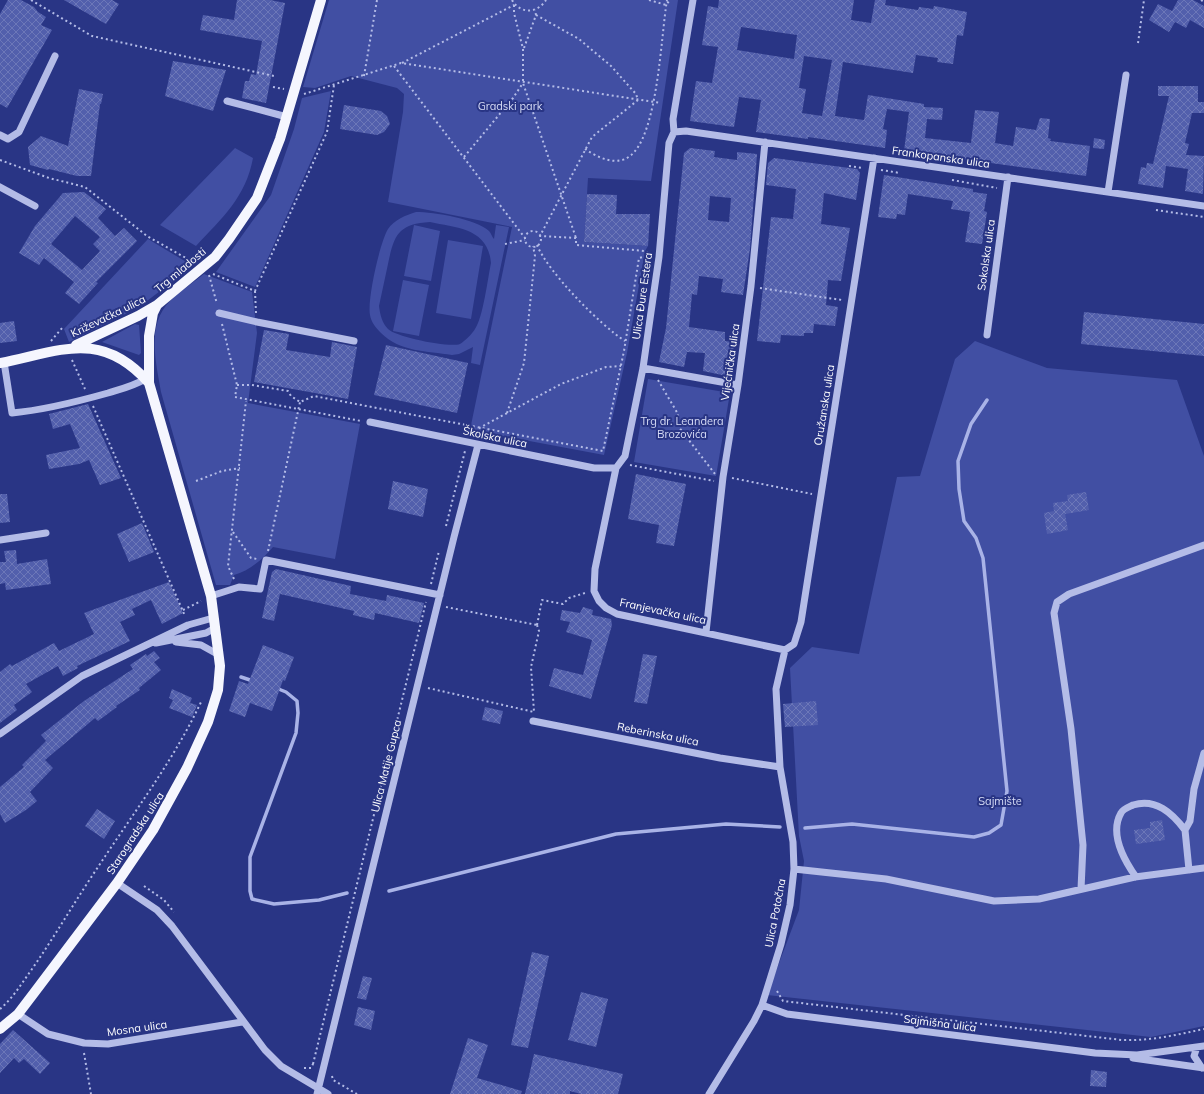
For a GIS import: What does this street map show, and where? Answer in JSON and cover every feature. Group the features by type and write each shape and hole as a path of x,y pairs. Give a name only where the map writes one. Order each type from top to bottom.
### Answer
{"main road":[{"name":"Trg mladosti","path":"214,623 211,596 147,381 149,336 153,313 157,305 215,257 257,198 287,117 298,93 321,0"},
{"name":"Križevačka ulica","path":"70,353 157,305"},
{"name":"Križevačka ulica","path":"2,363 70,353 85,347 105,351 126,361 147,381"},
{"name":"Starogradska ulica","path":"0,1029 18,1014 117,883 166,809 208,722 218,690 220,673 214,623"}],"street":[{"name":"Ulica Đure Estera","path":"594,591 595,569 616,468 625,456 643,368 659,257 669,143 674,132 673,119 692,0"},
{"path":"0,136 8,139 20,132 55,56"},
{"path":"1108,192 1126,75"},
{"path":"227,101 287,117"},
{"name":"Frankopanska ulica","path":"674,132 686,131 765,142 1204,206"},
{"name":"Vijećnička ulica","path":"706,632 723,477 738,385 751,286 765,142"},
{"name":"Oružanska ulica","path":"785,650 794,644 801,622 874,158"},
{"name":"Sokolska ulica","path":"987,336 1008,177"},
{"path":"0,187 35,206"},
{"path":"219,313 354,341"},
{"path":"2,363 12,413 43,410 147,381"},
{"path":"643,368 738,385"},
{"name":"Školska ulica","path":"370,422 594,468 616,468"},
{"name":"Ulica Matije Gupca","path":"318,1092 478,445"},
{"path":"0,540 46,533"},
{"path":"1081,889 1083,846 1071,730 1054,614 1057,602 1069,594 1204,546"},
{"path":"211,596 239,588 260,589 266,560 440,595"},
{"name":"Franjevačka ulica","path":"594,591 599,601 606,608 617,614 785,650"},
{"path":"0,734 82,676 108,662 151,644 188,625 214,623"},
{"path":"151,644 168,642 206,633 214,623"},
{"path":"168,642 201,645 218,655"},
{"name":"Ulica Potočna","path":"709,1094 754,1021 762,1005 781,944 790,906 794,869 790,819 780,767 776,690 785,650"},
{"name":"Reberinska ulica","path":"533,721 720,758 780,767"},
{"path":"1185,830 1190,821 1194,789 1204,752"},
{"path":"1136,877 1120,850 1118,823 1121,812 1127,807 1148,803 1168,810 1185,830 1189,870"},
{"path":"794,869 886,879 994,901 1040,900 1136,877 1204,868"},
{"path":"117,883 156,910 172,926 212,977 242,1022 265,1050 281,1066 318,1092 328,1094"},
{"name":"Sajmišna ulica","path":"762,1005 787,1014 944,1035 1117,1054 1158,1063 1203,1068"},
{"name":"Mosna ulica","path":"18,1014 33,1026 48,1034 84,1043 108,1044 242,1022"},
{"name":"Sajmišna ulica","path":"1117,1054 1143,1054 1200,1047"},
{"name":"Sajmišna ulica","path":"1200,1047 1194,1056 1203,1068"}],"path":[{"path":"31,0 92,36 274,76"},
{"path":"364,76 377,0"},
{"path":"512,0 523,49 523,83 576,238 576,245 644,251 651,255"},
{"path":"514,4 526,11 535,10 546,0"},
{"path":"649,0 666,4"},
{"path":"585,149 600,158 622,160 630,156 640,142 655,102 667,0"},
{"path":"666,4 670,0"},
{"path":"1138,43 1144,0"},
{"path":"298,93 364,76 401,64 514,4"},
{"path":"523,49 536,15 535,10"},
{"path":"536,15 579,39 611,66 636,94 638,100"},
{"path":"401,64 661,103"},
{"path":"394,66 464,157 528,245 537,245"},
{"path":"464,157 513,98 523,83"},
{"path":"257,322 256,291 327,132 334,84"},
{"path":"273,87 284,89"},
{"path":"626,341 616,335 572,293 541,253 537,245 560,194 592,137 638,100"},
{"path":"0,160 49,178 85,187 147,236 195,263"},
{"path":"525,239 527,233 532,231 537,232 540,236 576,238"},
{"path":"505,244 525,239"},
{"path":"507,414 524,363 534,271 535,256 533,246"},
{"path":"651,255 652,247"},
{"path":"300,402 314,396 375,406 603,452 626,341 639,258 651,255"},
{"path":"256,291 208,272 237,385 235,398 370,422"},
{"path":"751,286 842,300"},
{"path":"70,353 183,610 188,625"},
{"path":"445,527 469,434 561,384 606,367 621,366"},
{"path":"630,465 716,482 716,476 678,426 678,414 656,377 657,370"},
{"path":"237,385 252,384 288,391 291,396 300,402"},
{"path":"239,588 228,566 240,468 246,401"},
{"path":"233,532 251,558 266,560 300,402"},
{"path":"196,481 222,471 240,468"},
{"path":"723,477 812,494"},
{"path":"300,1065 311,1068 313,1064 425,604 440,549"},
{"path":"428,688 534,712 531,667 539,631 537,625 542,600 563,604 569,598 594,591"},
{"path":"183,610 211,596"},
{"path":"425,604 438,605 537,625"},
{"path":"0,1010 9,1001 42,955 98,866 154,785 189,728 205,693"},
{"path":"144,886 164,900 177,916"},
{"path":"769,983 775,985 783,1001 1122,1040 1140,1041 1158,1039 1204,1029"},
{"path":"84,1043 84,1056 92,1094"},
{"path":"313,1064 332,1072 333,1080 358,1094"}],"green space":[{"name":"Gradski park","path":"329,0 678,0 651,181 588,178 584,242 648,246 645,251 627,353 604,455 470,430 512,227 388,202 403,112 404,94 397,88 351,76 315,88 303,87"},
{"path":"331,91 324,132 255,287 216,272 271,195 294,129 302,98"},
{"path":"235,148 253,158 250,172 239,196 232,206 196,246 160,225"},
{"path":"416,212 433,213 475,223 489,231 494,239 496,225 509,227 480,365 471,363 473,347 459,354 452,355 414,350 388,339 377,329 371,320 370,297 372,285 381,246 385,236 388,229 400,218","holes":["430,222 460,228 470,232 478,236 489,251 491,263 483,307 478,324 474,331 460,344 454,345 434,343 401,335 388,329 384,324 381,315 379,306 390,254 395,238 399,233 411,225"]},
{"path":"414,225 440,231 431,281 404,276"},
{"path":"148,239 193,266 139,307 69,342 64,329"},
{"path":"448,240 483,246 471,319 436,313"},
{"path":"204,274 252,292 257,333 248,403 360,424 335,559 273,547 255,564 245,571 234,575 230,585 216,585 161,392 155,356 155,332 163,311 174,297"},
{"path":"403,280 429,285 419,336 393,331"},
{"path":"135,324 139,325 141,353 139,355 102,342"},
{"name":"Sajmište","path":"975,341 1047,368 1177,380 1204,456 1204,1026 1151,1037 767,995 799,910 804,861 799,836 790,668 812,647 859,654 897,477 920,476 955,359"},
{"name":"Trg dr. Leandera Brozovića","path":"648,379 730,393 716,476 634,462"}],"building":[{"path":"8,0 21,0 34,7 38,12 46,17 41,25 52,30 7,108 0,104 0,14"},
{"path":"64,0 112,0 119,4 106,24"},
{"path":"237,0 270,0 285,3 266,103 242,98 245,81 249,81 251,74 256,75 262,41 200,30 203,15 234,20"},
{"path":"719,0 854,0 851,20 871,23 875,0 886,0 885,5 918,10 919,7 933,9 934,6 967,12 963,36 957,35 953,64 937,62 938,58 916,55 913,73 843,62 835,116 864,120 868,95 924,104 924,107 943,108 942,120 927,119 925,138 971,143 975,110 999,112 995,143 1013,146 1016,127 1036,130 1040,118 1050,119 1048,138 1051,139 1050,141 1090,146 1086,176 904,151 909,112 887,109 883,129 887,130 885,148 808,137 808,139 756,132 761,100 739,97 734,127 690,121 696,81 712,83 718,47 702,45 708,6 718,8","holes":["741,27 797,35 794,59 737,50","804,56 832,60 822,116 802,113 806,89 799,88"]},
{"path":"1178,0 1193,0 1204,6 1204,28 1190,20 1186,28 1175,22 1169,32 1149,20 1158,4 1172,11"},
{"path":"173,61 226,70 213,111 165,96"},
{"path":"1158,86 1198,86 1198,102 1204,102 1204,113 1192,113 1185,143 1189,144 1186,155 1204,156 1203,194 1185,191 1188,169 1166,166 1163,188 1138,184 1141,167 1146,168 1147,163 1153,164 1169,96 1158,96"},
{"path":"79,89 103,94 100,104 91,176 77,176 30,165 28,147 41,136 68,146"},
{"path":"344,105 381,111 387,116 390,124 384,132 377,135 340,129"},
{"path":"1094,138 1105,140 1104,149 1093,148"},
{"path":"690,148 715,151 714,157 737,160 737,152 757,154 750,249 743,295 721,292 723,279 699,276 697,295 692,294 689,327 725,332 725,341 734,342 732,373 727,376 703,371 705,353 687,352 684,367 659,362 666,328 684,153","holes":["710,196 731,198 729,222 708,220"]},
{"path":"774,158 857,169 860,173 856,200 824,193 821,224 850,228 841,281 828,280 826,305 838,307 835,326 814,324 813,333 804,333 804,336 781,335 780,343 757,341 771,217 793,219 796,189 766,185 768,163"},
{"path":"884,175 973,189 973,192 987,194 984,211 987,212 982,244 965,242 970,212 951,209 953,201 908,194 905,215 897,214 896,219 878,217"},
{"path":"84,192 106,209 98,218 115,236 124,228 137,241 96,282 98,283 79,304 65,293 74,282 44,258 39,265 19,253 35,226 63,193","holes":["75,216 100,237 93,244 100,251 82,270 51,244"]},
{"path":"587,194 617,195 616,214 650,214 648,246 584,242"},
{"path":"1084,312 1204,324 1204,356 1081,344"},
{"path":"14,321 17,341 0,343 0,323"},
{"path":"264,330 289,334 286,350 330,357 332,342 357,347 348,399 254,382"},
{"path":"386,345 468,363 457,413 374,395"},
{"path":"88,404 121,478 100,485 89,460 79,464 49,469 46,455 80,448 70,424 53,429 49,414"},
{"path":"636,474 686,484 674,546 656,543 659,525 628,519"},
{"path":"393,481 428,489 423,517 388,509"},
{"path":"1086,492 1089,510 1065,514 1068,530 1047,534 1044,513 1054,511 1053,503 1068,501 1067,495"},
{"path":"0,494 7,494 10,522 0,523"},
{"path":"142,523 154,552 129,562 117,534"},
{"path":"16,550 17,564 47,559 51,584 6,590 5,583 0,584 0,562 6,562 4,551"},
{"path":"276,569 351,586 350,594 386,601 387,595 424,603 419,623 375,613 374,620 353,615 354,611 280,594 274,621 262,618 272,572"},
{"path":"169,582 183,613 162,624 151,600 132,609 135,615 120,622 130,641 77,666 78,668 63,676 58,666 26,684 32,692 14,705 17,710 0,723 0,672 10,664 12,666 54,643 59,651 94,634 84,613"},
{"path":"583,607 593,610 592,615 611,619 612,625 591,699 549,686 554,668 583,675 592,640 566,632 570,622 560,620 562,610 580,613"},
{"path":"263,645 294,657 285,681 283,680 272,711 250,703 245,717 229,711 239,681 248,684"},
{"path":"154,651 160,658 154,662 161,670 139,688 140,690 116,706 117,707 98,721 95,718 45,760 53,768 30,792 37,801 5,823 0,814 0,787 24,767 22,765 46,741 41,735 84,701 133,669 130,665 146,654 147,656"},
{"path":"643,654 657,656 647,704 634,702"},
{"path":"172,689 192,698 190,703 197,705 192,717 169,708 173,700 169,698"},
{"path":"816,701 818,725 785,727 783,704"},
{"path":"485,707 503,711 500,724 482,720"},
{"path":"97,809 115,821 104,839 85,826"},
{"path":"1162,820 1165,840 1136,844 1134,830 1150,828 1150,822"},
{"path":"532,952 549,956 528,1048 511,1045"},
{"path":"363,976 372,978 366,1000 357,998"},
{"path":"581,992 608,999 596,1047 568,1040"},
{"path":"358,1007 375,1011 371,1030 354,1025"},
{"path":"13,1030 50,1063 40,1074 24,1059 19,1063 14,1058 0,1073 0,1044"},
{"path":"468,1038 488,1045 477,1078 522,1091 521,1094 450,1094"},
{"path":"534,1054 623,1074 618,1094 581,1094 570,1091 570,1094 525,1094"},
{"path":"1091,1070 1107,1072 1106,1087 1090,1086"}],"waterway":[{"path":"805,828 852,824 974,837 989,833 1001,825 1007,791 983,558 976,538 964,521 959,489 958,461 971,424 987,400"},
{"path":"241,677 253,681"},
{"path":"276,688 286,692 297,701 298,713 296,733 250,857 250,891 252,899 274,904 319,900 347,893"},
{"path":"389,891 616,834 726,824 780,827"}]}
